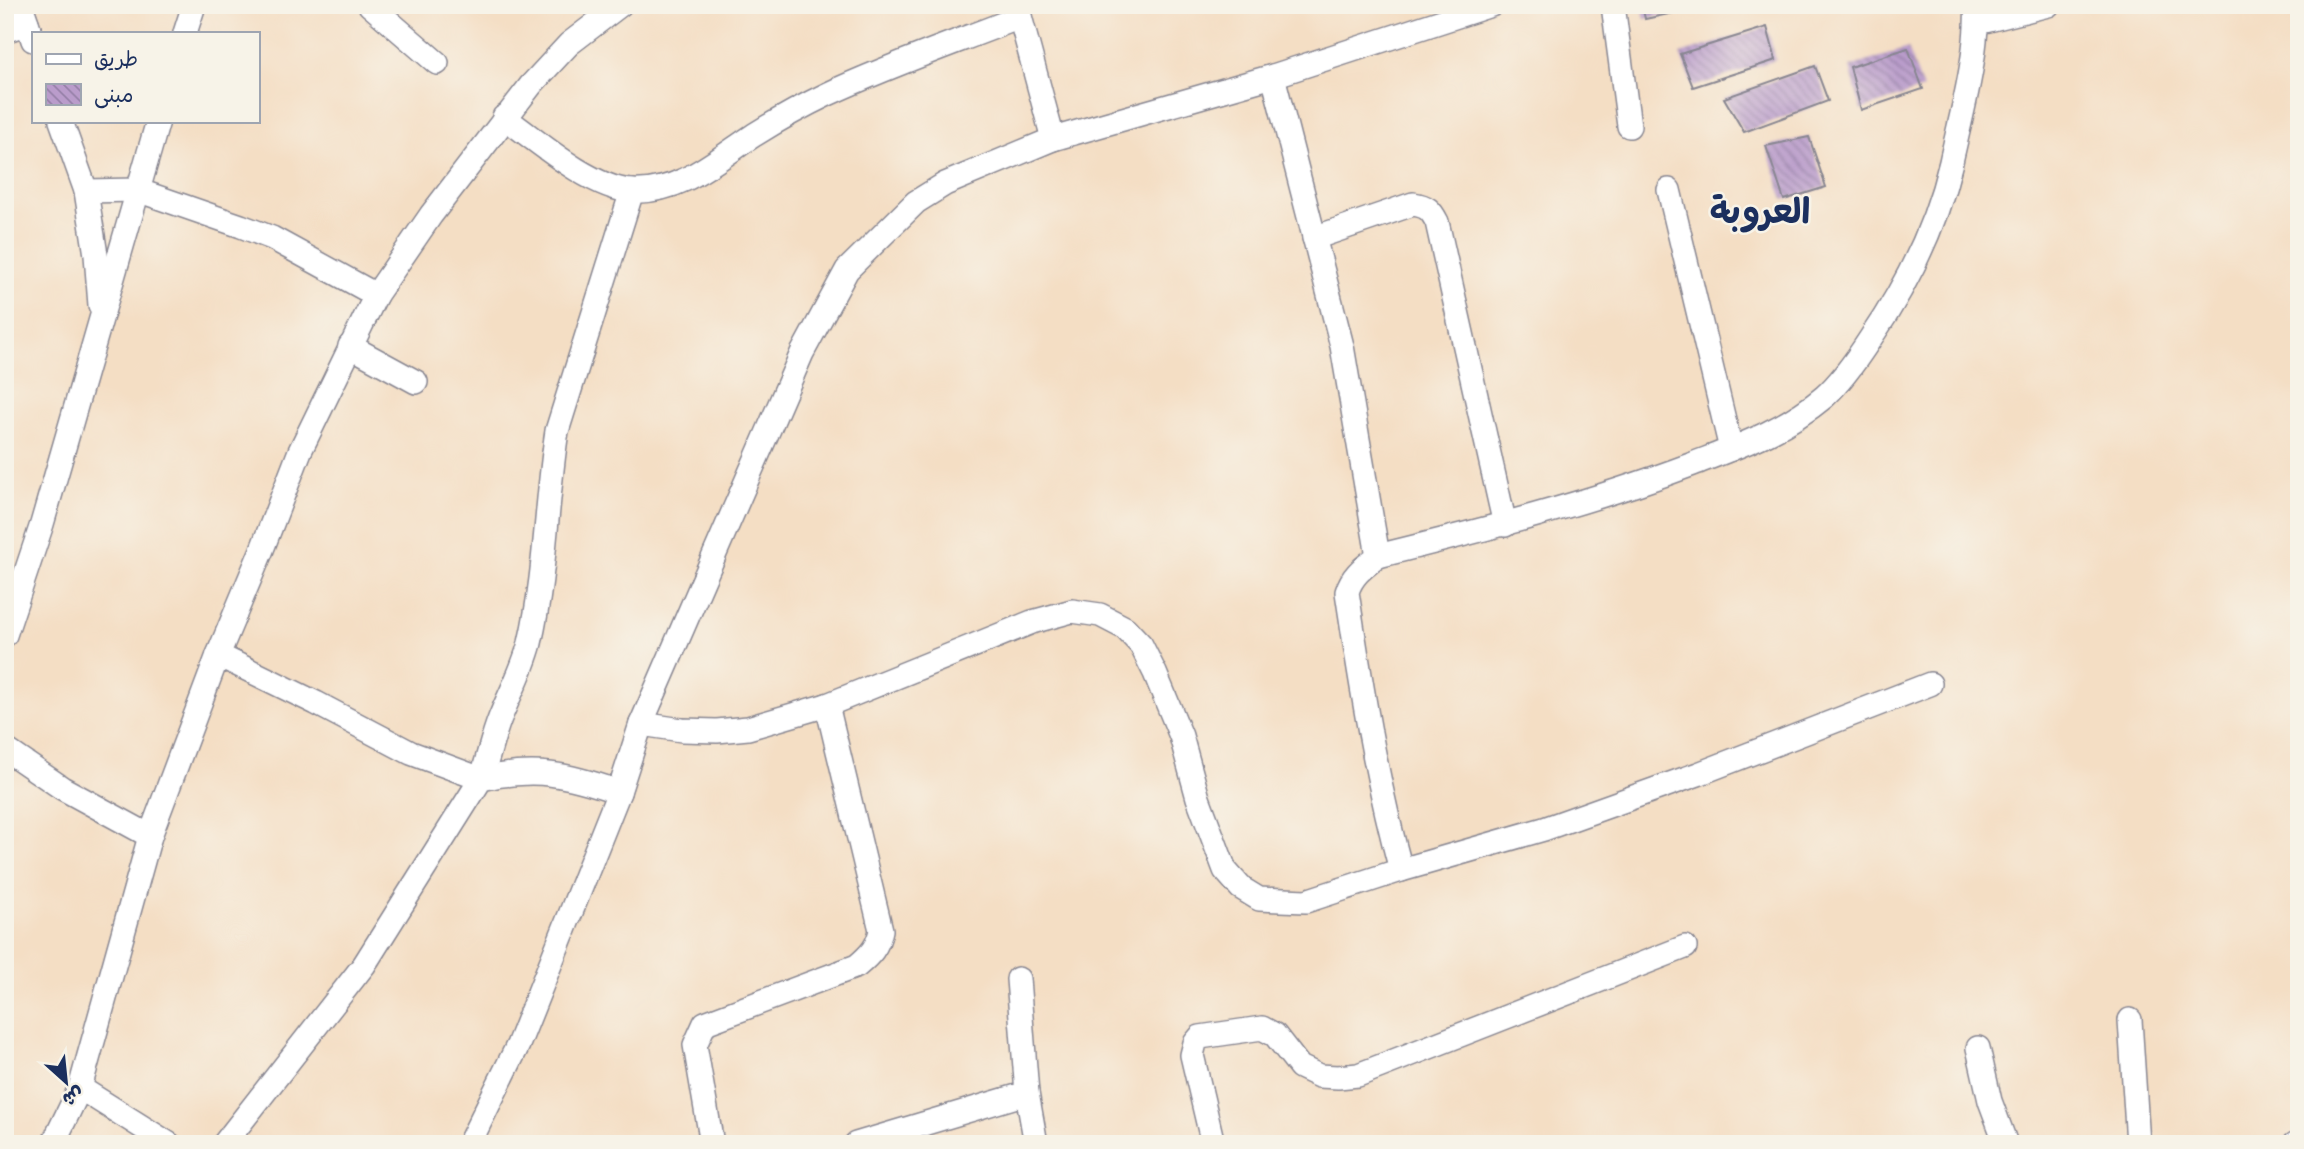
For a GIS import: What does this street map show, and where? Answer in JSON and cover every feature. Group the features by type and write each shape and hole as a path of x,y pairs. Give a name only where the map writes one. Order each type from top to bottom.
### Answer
{"street":[{"path":"185,32 194,5"},
{"path":"370,5 437,63"},
{"path":"53,1144 80,1088 150,836 218,655 300,450 350,346 376,295 430,215 504,117 569,44 620,5"},
{"path":"469,1144 518,1045 619,792 641,724 802,353 847,270 916,202 945,184 1053,139 1273,76 1491,5"},
{"path":"1613,5 1629,126"},
{"path":"1401,870 1362,694 1347,592 1350,580 1378,556 1505,525 1632,487 1731,449 1790,423 1826,395 1856,360 1888,313 1920,252 1943,194 1963,109 1976,14 2048,5"},
{"path":"504,117 606,186 632,191 655,189 681,182 755,134 828,94 1019,11 1053,139"},
{"path":"5,31 27,23"},
{"path":"1273,76 1342,346 1378,556"},
{"path":"61,122 86,191 96,255 101,317"},
{"path":"5,635 42,524 158,122"},
{"path":"86,191 137,190 241,226 272,239 376,295"},
{"path":"1669,190 1731,449"},
{"path":"224,1144 364,965 481,779 500,719 529,645 536,611 557,431 632,191"},
{"path":"1314,238 1413,204 1423,205 1431,211 1437,222 1505,525"},
{"path":"350,346 416,382"},
{"path":"641,724 682,730 748,728 827,705 1032,622 1072,611 1100,615 1125,628 1142,645 1181,736 1198,798 1224,870 1241,888 1259,899 1306,901 1401,870 1544,829 1698,774 1930,684"},
{"path":"218,655 411,753 481,779 534,772 577,777 619,792"},
{"path":"712,1144 695,1045 705,1023 857,966 873,952 879,940 881,930 827,705"},
{"path":"5,749 62,788 150,836"},
{"path":"1213,1144 1192,1055 1195,1043 1200,1037 1262,1028 1275,1035 1300,1067 1320,1076 1359,1075 1685,947"},
{"path":"1018,979 1027,1093 1036,1144"},
{"path":"2130,1020 2138,1144"},
{"path":"1978,1048 1990,1101 2006,1144"},
{"path":"80,1088 169,1144"},
{"path":"856,1144 1027,1093"}],"building":[{"path":"1642,5 1691,5 1692,9 1645,19"},
{"path":"1767,27 1776,60 1693,87 1680,54"},
{"path":"1908,48 1923,89 1861,110 1850,67"},
{"path":"1815,66 1828,101 1744,132 1724,98"},
{"path":"1809,137 1826,187 1784,200 1766,146"}],"district":[{"name":"العروبة","path":"1760,211"}]}
